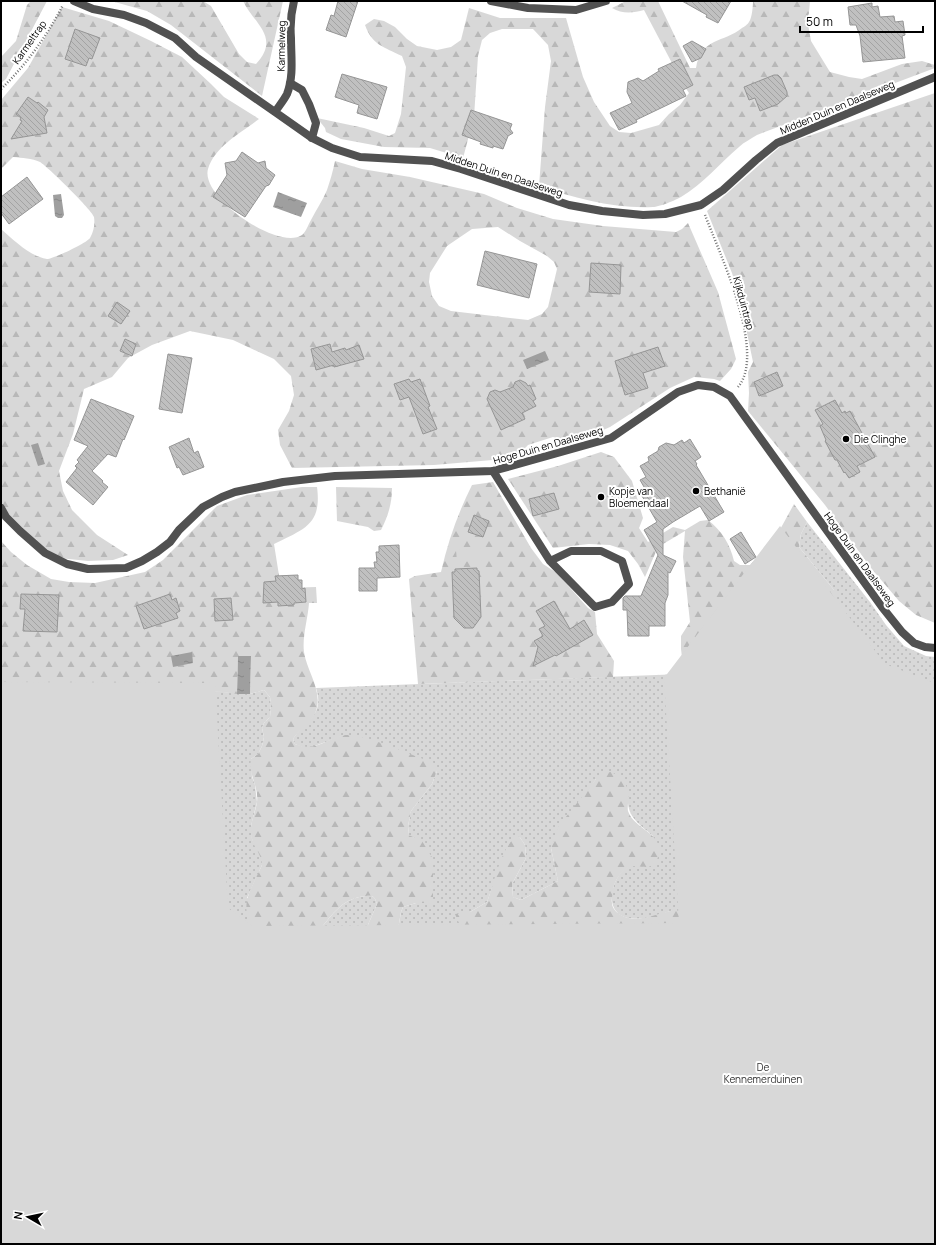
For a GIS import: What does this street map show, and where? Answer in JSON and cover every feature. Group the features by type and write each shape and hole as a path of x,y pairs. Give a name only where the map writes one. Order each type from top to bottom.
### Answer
{"street":[{"name":"Midden Duin en Daalseweg","path":"74,1 93,8 124,15 146,23 175,38 196,57 312,138 332,148 360,157 432,161 461,169 569,205 602,211 636,214 666,214 701,205 723,190 777,143 935,77"},
{"name":"Karmelweg","path":"275,112 286,95 290,82 292,65 290,38 294,1"},
{"path":"491,1 528,8 562,10 576,10 606,1"},
{"path":"290,82 302,90 309,104 316,123 312,138"},
{"name":"Hoge Duin en Daalseweg","path":"1,508 6,517 44,553 50,556 67,564 88,569 126,568 142,561 170,542 179,530 203,507 222,497 249,488 283,482 335,476 493,471 611,438 678,392 698,385 714,388 730,396 850,564 902,632 914,643 925,647 935,648"},
{"path":"493,471 550,561 595,607 612,602 629,584 622,561 601,551 571,551 550,561"}],"path":[{"name":"Karmeltrap","path":"1,89 14,76 41,42 65,1"},
{"name":"Kijkduintrap","path":"704,214 733,287 748,348 748,357 742,382 730,396"}],"green space":[{"path":"31,1 47,1 6,79 1,83 1,57 16,41 27,5"},
{"path":"111,1 203,1 211,6 239,54 247,62 256,64 263,54 266,46 266,38 259,24 243,1 283,1 262,96 171,25 147,11"},
{"path":"626,1 658,1 690,68 696,68 699,58 708,46 735,33 748,24 752,15 753,1 810,1 808,24 811,41 830,72 862,79 902,64 922,61 935,65 935,68 757,135 741,145 689,192 672,201 653,207 624,206 595,202 566,195 539,186 545,107 551,61 548,45 533,29 502,29 490,33 482,40 478,56 474,117 463,158 430,148 384,147 341,139 326,132 325,128 317,118 364,128 389,136 395,133 401,114 406,67 402,56 379,45 371,37 365,25 374,19 384,21 395,27 407,39 417,46 437,50 451,47 461,40 469,8 500,18 566,18 583,77 594,102 610,126 619,132 631,133 659,125 680,105 689,93 644,10 628,12 612,8"},
{"path":"62,7 109,21 182,57 224,97 259,119 229,141 216,153 208,169 209,181 216,193 228,206 260,229 276,235 291,238 303,234 327,190 335,161 362,169 410,177 484,194 517,208 553,219 603,226 676,232 688,223 718,292 736,359 731,369 720,381 694,377 670,388 610,427 574,443 553,437 528,445 516,458 434,465 292,468 280,445 278,430 289,411 294,395 291,376 274,359 233,340 190,331 152,345 128,358 112,377 84,389 73,434 59,471 63,491 72,510 97,535 128,555 113,560 88,561 59,558 28,536 1,507 1,229 34,255 47,259 70,250 88,240 94,228 94,217 79,198 40,162 13,157 1,169 1,100 28,68","holes":["498,227 547,256 554,262 557,269 548,307 542,314 528,320 451,311 439,306 432,296 429,282 430,273 447,246 472,229"]},
{"path":"935,93 935,623 916,615 899,601 871,568 825,505 748,411 748,372 753,362 740,299 732,273 707,211 782,145"},
{"path":"601,452 614,457 632,481 643,518 639,528 648,542 673,527 685,530 700,521 708,520 725,538 734,561 740,565 750,565 777,535 794,504 807,522 801,534 799,547 834,590 839,604 686,690 681,649 681,636 690,622 683,557 685,531 658,547 645,577 638,564 628,551 610,545 589,544 553,548 508,479 558,466"},
{"path":"493,482 531,548 543,564 557,573 588,608 595,612 597,634 614,661 613,677 418,684 409,579 415,576 441,572 454,527 472,485"},
{"path":"302,487 317,487 318,500 314,518 302,529 274,544 281,588 316,587 317,603 309,603 304,634 304,652 318,696 318,704 312,719 293,739 295,744 309,747 345,735 353,735 376,741 434,763 437,771 432,784 411,811 408,826 409,835 422,841 433,859 433,903 416,903 403,907 397,935 361,941 377,904 372,896 358,897 346,902 322,927 252,933 248,922 246,905 250,891 262,865 262,861 251,834 251,825 256,807 257,796 250,765 251,759 258,754 262,746 264,737 262,728 264,723 270,717 271,705 270,697 264,690 250,694 251,656 238,656 237,694 223,692 1,689 1,541 11,552 27,565 51,579 69,582 95,583 145,572 163,560 217,506 247,495"},
{"path":"336,487 392,488 389,510 381,530 374,531 368,527 337,521"},
{"path":"807,522 870,602 886,625 904,646 926,656 935,657 935,1125 341,1052 1,689 223,692 250,694 264,690 270,697 270,717 264,723 262,728 264,737 262,746 258,754 251,759 252,777 255,785 257,802 251,826 252,839 262,859 262,865 247,898 322,927 346,902 358,897 372,896 377,904 361,941 397,935 403,907 416,903 433,903 415,838 409,835 408,826 411,811 432,784 437,771 345,735 309,748 295,744 293,739 316,711 318,697 316,688 682,674 834,590 799,547 801,534","holes":["596,779 628,803 633,818 653,836 646,867 628,867 622,871 614,884 612,899 616,912 622,916 633,919 655,916 664,913 468,984 459,932 459,923 470,912 487,902 492,888 519,836 525,845 526,858 512,884 513,897 521,900 558,881 551,848"]},
{"name":"De Kennemerduinen","path":"780,526 885,664 935,682 935,1244 1,1244 1,682 215,683 228,908 253,926 679,923 664,678"},
{"path":"491,548 492,560 457,562 456,550"},
{"path":"611,772 621,778 626,784 629,795 628,811 632,818 655,839 659,846 659,854 655,864 647,867 629,867 620,875 614,887 612,900 613,907 618,913 633,919 680,911 687,923 459,932 459,923 455,914 470,912 487,902 503,854 513,839 519,836 525,845 526,858 512,884 513,897 521,900 558,881 551,848 558,827 596,779 603,773"}],"water":[{"path":"278,192 307,203 301,217 273,207"},
{"path":"61,194 64,215 62,218 58,218 55,216 53,195"},
{"path":"545,351 549,360 527,369 523,360"},
{"path":"38,443 45,464 38,466 31,445"},
{"path":"192,652 193,663 173,667 171,656"},
{"path":"238,656 251,656 250,694 237,694"}],"building":[{"path":"338,1 358,1 346,37 326,30 331,15 334,16"},
{"path":"682,1 731,1 718,23"},
{"path":"872,3 872,7 878,6 880,17 894,16 895,22 903,21 905,35 902,36 905,58 863,62 860,36 856,25 850,25 848,7"},
{"path":"75,29 100,38 92,59 89,58 86,66 65,59"},
{"path":"692,41 706,49 701,58 692,62 683,46"},
{"path":"680,59 693,85 683,90 686,96 636,120 637,122 619,130 610,113 632,103 627,92 628,82 638,78 643,81 659,71 658,69"},
{"path":"342,74 387,87 377,119 357,113 359,105 335,97"},
{"path":"774,75 778,75 781,78 787,92 787,96 778,104 760,111 755,98 749,100 744,87"},
{"path":"28,97 37,103 38,102 48,110 44,117 47,133 11,139 22,121 16,114"},
{"path":"471,110 512,124 510,129 513,133 508,136 503,149 480,144 481,142 462,135"},
{"path":"242,152 258,163 265,161 266,168 275,175 245,217 213,197 227,175 225,163 236,161"},
{"path":"27,177 43,199 9,224 1,213 1,197"},
{"path":"485,251 537,264 529,298 477,285"},
{"path":"591,263 621,265 620,294 589,292"},
{"path":"117,302 130,311 121,324 108,316"},
{"path":"125,339 136,344 132,356 120,351"},
{"path":"330,344 332,352 345,348 346,350 359,345 364,359 316,370 311,349"},
{"path":"658,347 665,366 643,373 648,388 625,395 615,361"},
{"path":"168,354 192,358 182,413 159,409"},
{"path":"777,372 783,386 759,396 754,382"},
{"path":"409,379 411,382 420,379 430,406 428,407 437,429 423,434 409,397 400,400 394,384"},
{"path":"520,380 528,386 530,385 536,399 533,401 536,406 522,413 525,419 501,430 487,399 490,392 495,390 500,392 513,387 515,382"},
{"path":"91,399 134,416 116,457 108,454 92,471 108,487 93,505 66,482 77,468 75,466 79,462 77,460 88,446 74,440"},
{"name":"Die Clinghe","path":"835,400 842,413 845,411 846,413 850,411 875,457 857,466 860,472 849,478 845,472 844,473 837,460 835,460 825,441 826,440 820,426 823,424 815,410"},
{"path":"189,438 194,453 198,451 204,467 183,475 179,467 177,468 169,447"},
{"name":"Bethanië","path":"690,439 701,457 695,461 697,464 696,465 724,512 709,521 700,506 663,529 663,555 676,561 670,573 668,572 668,595 665,603 665,626 649,626 649,636 628,636 627,610 623,610 623,598 625,596 641,596 658,555 644,530 657,522 642,496 647,492 640,480 646,477 640,466 649,461 648,457 658,451 659,447 666,443 674,445 682,440 684,443"},
{"path":"554,493 559,509 533,516 529,499"},
{"path":"474,515 489,521 483,537 468,532"},
{"path":"741,532 756,557 745,564 730,539"},
{"path":"399,545 400,577 377,578 377,591 359,591 359,568 375,568 374,562 377,562 376,552 379,552 379,546"},
{"path":"477,568 479,571 481,617 473,628 464,628 454,618 452,572 455,572 455,569"},
{"path":"298,575 298,580 302,580 302,589 305,588 306,602 294,603 294,605 278,606 278,602 263,603 264,582 276,581 275,576"},
{"path":"21,594 59,595 57,632 23,631 25,609 20,609"},
{"path":"170,594 172,600 176,598 180,611 176,613 178,618 144,629 136,606"},
{"path":"231,598 233,620 215,621 214,599"},
{"path":"554,601 570,629 584,620 593,635 556,656 555,655 533,666 538,647 534,641 543,636 539,629 545,626 536,611"}],"place":[{"name":"Die Clinghe","path":"846,439"},
{"name":"Bethanië","path":"696,491"},
{"name":"Kopje van Bloemendaal","path":"601,497"}]}
